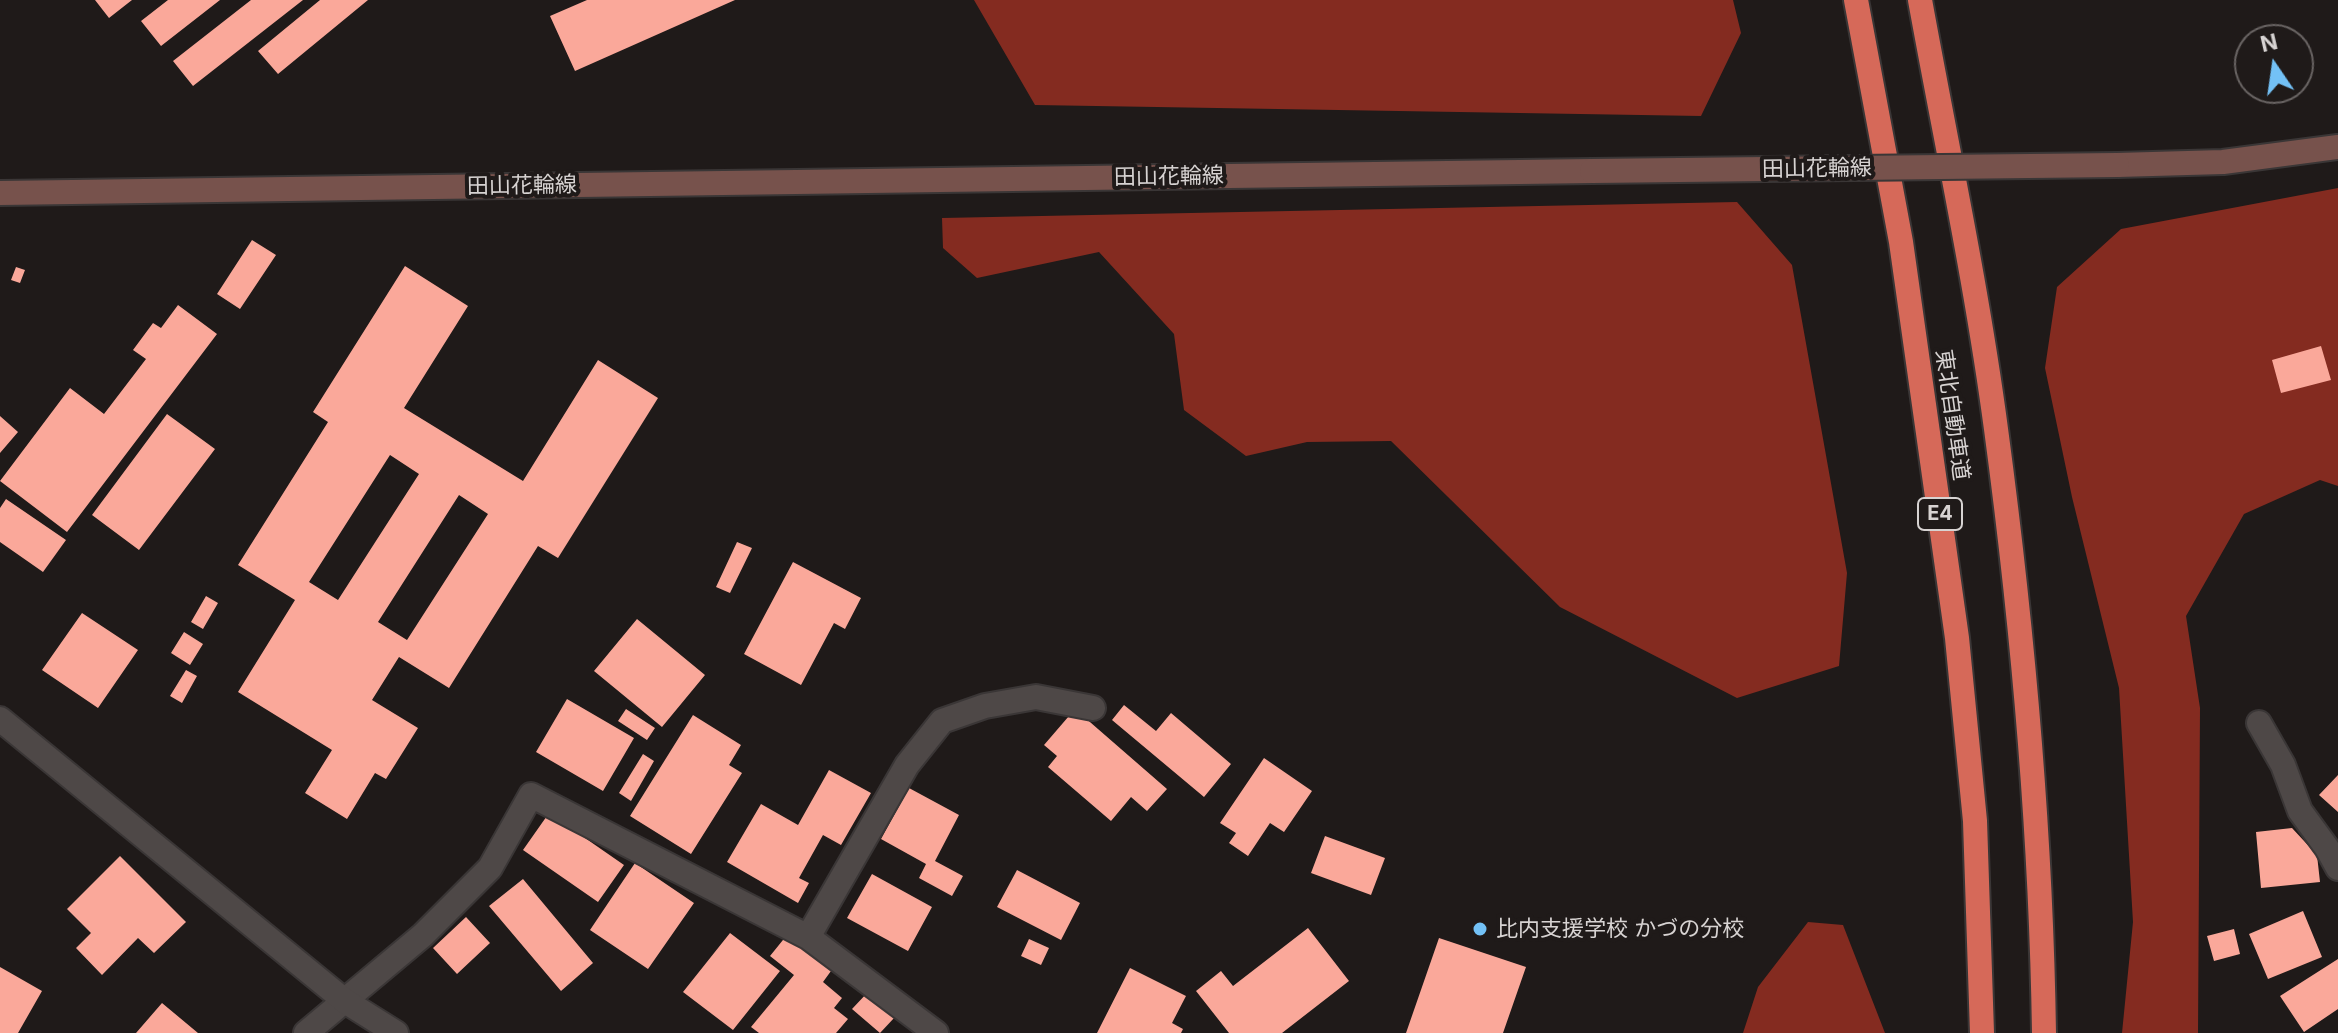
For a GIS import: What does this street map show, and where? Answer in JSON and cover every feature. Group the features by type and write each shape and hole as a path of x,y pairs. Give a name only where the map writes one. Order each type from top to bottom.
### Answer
{"highway":[{"name":"東北自動車道","path":"1856,0 1901,242 1957,638 1975,821 1982,1033"},
{"name":"東北自動車道","path":"1920,0 1996,428 2036,816 2044,1033"}],"main road":[{"name":"田山花輪線","path":"0,193 2117,165 2223,162 2338,147"}],"street":[{"path":"808,937 907,765 942,721 985,706 1036,697 1093,708"},
{"path":"0,719 345,1001 396,1033"},
{"path":"2259,723 2283,765 2300,811 2338,868"},
{"path":"306,1033 423,935 490,868 531,795 808,937 936,1033"}],"shaded area":[{"path":"974,0 1733,0 1741,33 1701,116 1035,105"},
{"path":"2338,188 2338,486 2320,480 2244,514 2186,616 2200,708 2198,1033 2122,1033 2133,922 2119,688 2072,497 2045,368 2057,287 2121,229"},
{"path":"1737,202 1792,265 1847,573 1839,666 1737,698 1560,607 1391,441 1307,442 1246,456 1184,410 1174,334 1099,252 977,278 943,248 942,218"},
{"path":"1808,922 1843,925 1885,1033 1743,1033 1758,987"}],"building":[{"path":"95,0 132,0 109,18"},
{"path":"168,0 220,0 161,46 141,21"},
{"path":"251,0 303,0 193,86 173,61"},
{"path":"320,0 368,0 278,74 258,51"},
{"path":"587,0 735,0 575,71 550,16"},
{"path":"252,240 276,255 240,309 217,294"},
{"path":"405,266 468,306 404,408 523,481 598,360 658,398 558,558 538,546 449,688 399,657 372,700 418,728 386,779 375,773 347,819 305,793 332,750 238,692 295,600 238,565 328,422 313,412","holes":["390,455 419,474 338,600 309,582","459,495 488,514 407,640 378,622"]},
{"path":"16,267 25,270 20,283 11,280"},
{"path":"178,305 217,334 67,532 0,481 70,388 104,414 146,359 133,350 153,323 161,328"},
{"path":"2321,346 2331,380 2281,393 2272,360"},
{"path":"167,414 215,449 139,550 92,515"},
{"path":"0,416 18,432 0,453"},
{"path":"6,499 66,540 43,572 0,542 0,508"},
{"path":"737,542 752,548 730,593 716,587"},
{"path":"793,562 861,598 845,629 834,623 801,685 744,654"},
{"path":"206,596 218,603 203,629 191,622"},
{"path":"82,613 138,650 98,708 42,670"},
{"path":"637,619 705,675 662,727 594,671"},
{"path":"184,632 203,644 190,665 171,653"},
{"path":"186,670 197,676 182,703 170,696"},
{"path":"567,699 634,738 603,791 536,752"},
{"path":"1124,705 1156,731 1171,713 1231,764 1204,797 1112,720"},
{"path":"626,709 655,728 647,740 618,721"},
{"path":"1075,709 1167,789 1147,811 1131,797 1111,821 1048,767 1057,756 1044,745"},
{"path":"693,715 741,745 729,765 742,773 691,854 630,816"},
{"path":"643,754 654,761 631,801 619,793"},
{"path":"1264,758 1312,791 1284,832 1270,823 1248,856 1229,843 1236,833 1220,823"},
{"path":"829,770 871,793 841,845 823,835 799,878 809,883 798,903 727,862 761,804 798,825"},
{"path":"2338,775 2338,812 2319,795"},
{"path":"909,788 959,815 935,861 963,876 952,896 919,878 926,864 881,839"},
{"path":"549,813 624,865 598,902 523,850"},
{"path":"2292,828 2317,855 2320,882 2261,888 2256,832"},
{"path":"1325,836 1385,858 1371,895 1311,873"},
{"path":"120,856 186,922 154,953 138,938 102,975 76,948 91,933 67,909"},
{"path":"635,863 694,903 648,969 590,930"},
{"path":"1017,870 1080,903 1061,940 997,907"},
{"path":"872,874 932,907 908,951 847,918"},
{"path":"523,879 593,963 561,991 489,906"},
{"path":"2303,911 2322,957 2268,979 2249,934"},
{"path":"466,917 490,943 457,974 433,948"},
{"path":"1308,928 1349,981 1282,1033 1229,1033 1196,991 1221,971 1233,986"},
{"path":"2234,929 2240,954 2214,961 2207,936"},
{"path":"730,933 780,971 733,1030 683,992"},
{"path":"787,935 831,971 823,982 842,998 834,1008 848,1019 836,1033 759,1033 751,1027 794,975 770,956"},
{"path":"1439,938 1526,967 1503,1033 1406,1033"},
{"path":"1029,939 1049,948 1041,965 1021,956"},
{"path":"2338,959 2338,1009 2304,1032 2280,996"},
{"path":"0,967 42,991 18,1033 0,1033"},
{"path":"1130,968 1186,996 1172,1023 1183,1029 1181,1033 1097,1033"},
{"path":"868,992 895,1017 880,1033 852,1009"},
{"path":"162,1003 198,1033 136,1033"}],"place":[{"name":"比内支援学校 かづの分校","path":"1480,929"}]}
